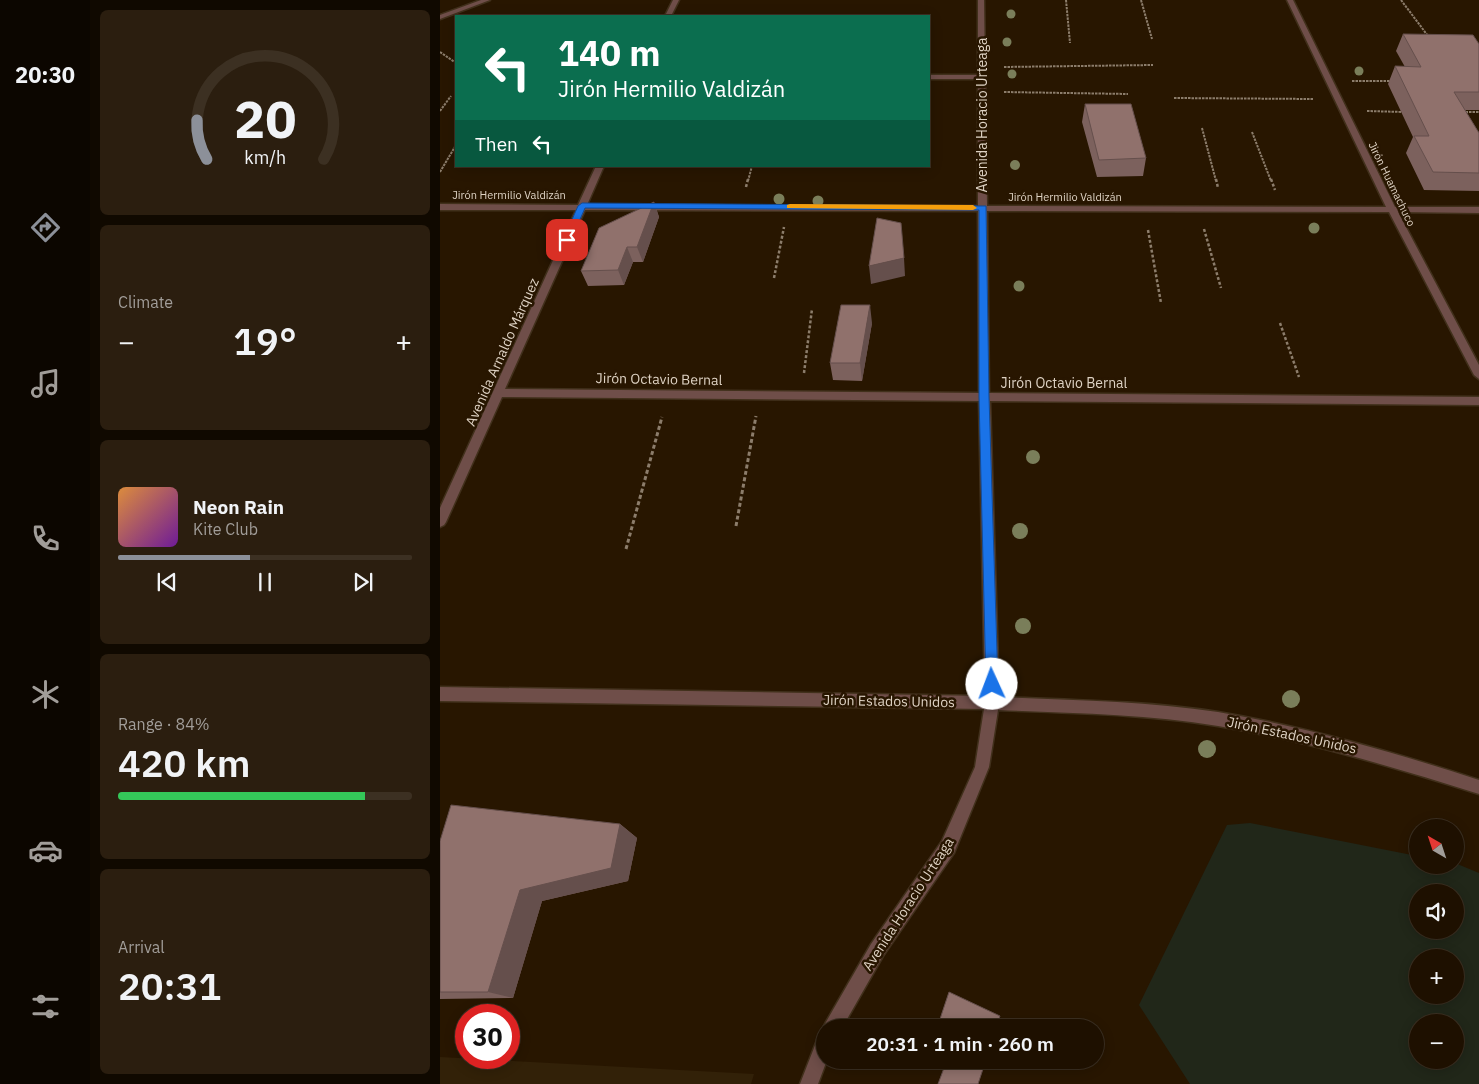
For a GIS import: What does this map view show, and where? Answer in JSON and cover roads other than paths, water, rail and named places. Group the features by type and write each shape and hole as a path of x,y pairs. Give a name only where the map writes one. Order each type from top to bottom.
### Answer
{"street":[{"path":"440,16 487,0"},
{"path":"668,15 676,0"},
{"name":"Avenida Horacio Urteaga","path":"837,1019 877,950 948,847 982,767 992,703 984,397 981,0"},
{"name":"Jirón Huamachuco","path":"1290,0 1392,210 1479,375"},
{"path":"930,77 982,72"},
{"name":"Avenida Arnaldo Márquez","path":"440,522 600,167"},
{"name":"Jirón Hermilio Valdizán","path":"440,207 1479,210"},
{"name":"Jirón Octavio Bernal","path":"498,393 1479,401"},
{"name":"Jirón Estados Unidos","path":"440,694 992,703 1125,709 1217,719 1294,734 1376,754 1479,787"},
{"path":"809,1084 816,1065"}]}
